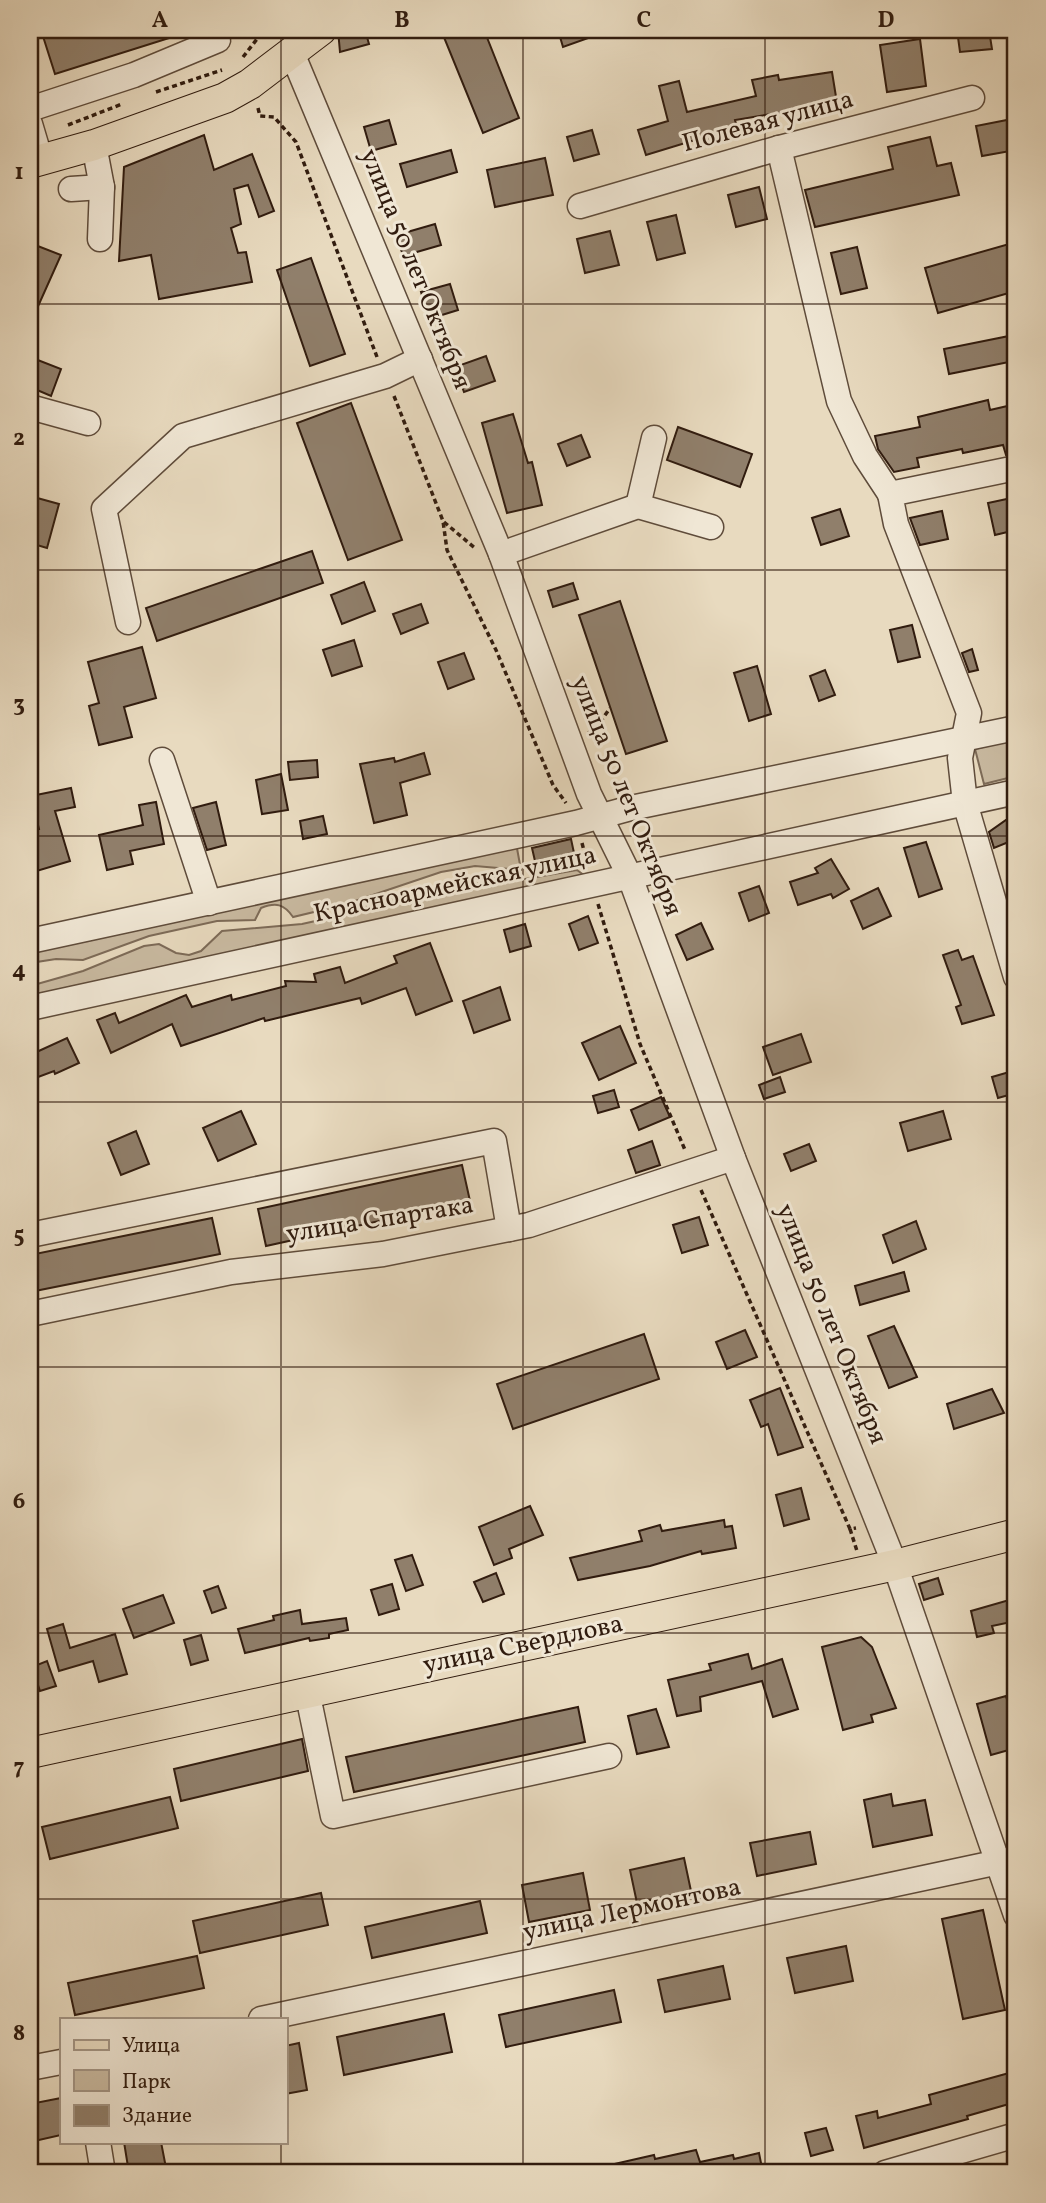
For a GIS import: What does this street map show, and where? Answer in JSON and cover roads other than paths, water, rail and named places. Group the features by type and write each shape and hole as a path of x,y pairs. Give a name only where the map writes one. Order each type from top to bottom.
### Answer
{"main road":[{"path":"35,162 94,145 225,99 250,84 321,30"},
{"name":"улица Свердлова","path":"30,1753 895,1565 1016,1534"}],"street":[{"path":"30,109 146,70 218,40 216,30"},
{"name":"улица 50 лет Октября","path":"292,53 501,554 601,817 630,877 733,1158 895,1565 1008,1861 1016,1915"},
{"name":"Полевая улица","path":"580,206 779,148 972,98"},
{"path":"30,124 35,162"},
{"path":"94,145 102,187 100,239"},
{"path":"779,148 839,401 865,456 890,494 896,524 969,713 960,758 965,803 1016,977"},
{"path":"71,190 102,187"},
{"path":"128,622 104,509 183,436 385,376 420,359"},
{"path":"30,407 88,423"},
{"path":"638,506 654,438"},
{"path":"890,494 1016,468"},
{"path":"501,554 638,506 711,527"},
{"name":"Красноармейская улица","path":"30,942 601,817 631,808 1016,728"},
{"path":"162,760 209,903"},
{"name":"Красноармейская улица","path":"30,1008 1016,792"},
{"path":"30,1235 494,1141 509,1229"},
{"name":"улица Спартака","path":"30,1314 231,1272 383,1254 509,1229 733,1158"},
{"path":"307,1691 333,1816 609,1756"},
{"name":"улица Лермонтова","path":"266,2018 1008,1861"},
{"path":"30,2068 60,2062"},
{"path":"885,2173 1016,2135"},
{"path":"98,2144 103,2173"}]}
